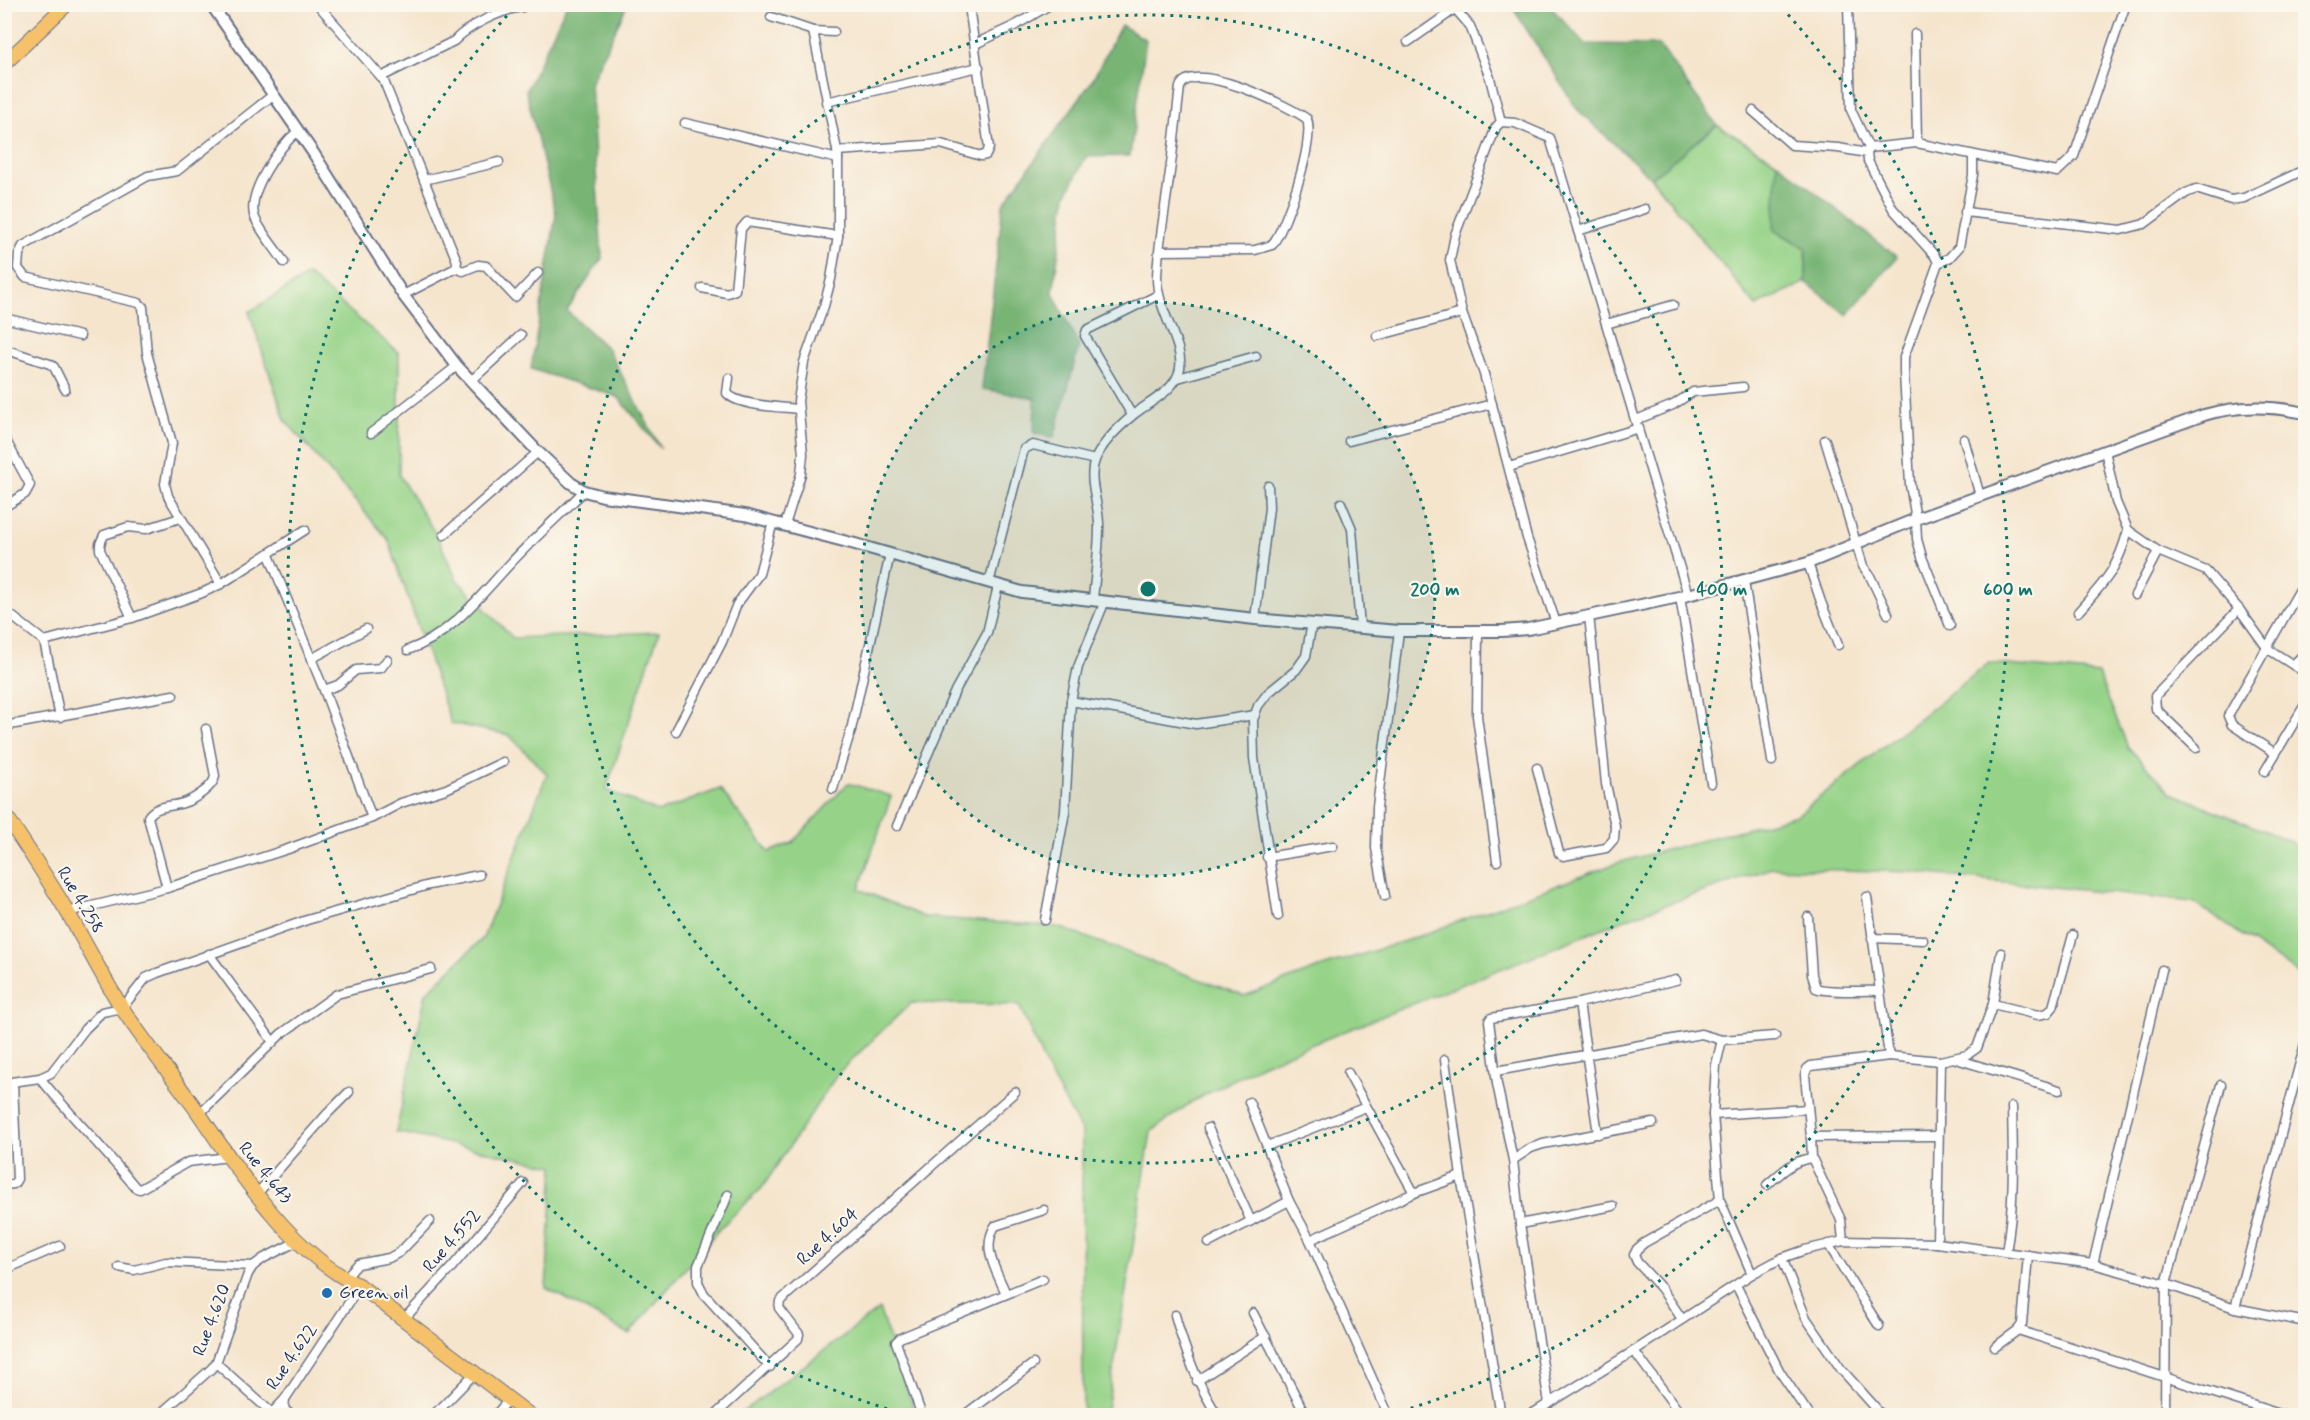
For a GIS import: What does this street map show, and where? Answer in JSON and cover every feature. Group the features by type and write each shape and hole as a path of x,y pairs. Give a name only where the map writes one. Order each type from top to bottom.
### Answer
{"highway":[{"path":"4,64 67,4"},
{"name":"Rue 4.258","path":"4,813 67,912 122,1008"},
{"name":"Rue 4.643","path":"122,1008 256,1195 298,1241 344,1279 360,1286 531,1416"}],"street":[{"path":"211,4 298,131 403,295 457,366 538,452 571,483 584,491 603,496 717,510 773,522 994,585 1037,594 1255,619 1399,631 1502,632 1684,596 1808,563 1916,519 2104,450 2223,410 2243,406 2265,406 2306,413"},
{"path":"975,44 1016,25 1051,4"},
{"path":"1848,4 1851,110 1868,150 1868,161 1893,209 1935,256 1938,264 1904,357 1910,485 1917,539 1950,626"},
{"path":"1753,111 1792,145 1868,150 1917,143 2057,172 2074,156 2126,4"},
{"path":"381,77 454,41 461,33 513,6 524,7"},
{"path":"685,123 838,155 941,144 981,156 986,155 989,148 969,6"},
{"path":"1408,42 1453,7 1470,26 1490,78 1501,122"},
{"path":"320,8 381,77 458,261 456,268 403,295"},
{"path":"771,17 813,31 834,32"},
{"path":"785,525 801,474 803,454 798,408 804,362 824,306 838,236 838,155 813,31"},
{"path":"1915,34 1917,143"},
{"path":"826,102 979,68"},
{"path":"1093,599 1099,528 1093,469 1095,460 1117,430 1132,415 1173,385 1181,367 1158,295 1157,277 1160,251 1179,87 1183,80 1208,78 1237,85 1307,119 1308,130 1300,173 1286,222 1272,245 1255,250 1160,251"},
{"path":"221,584 168,496 165,484 172,443 147,353 143,307 140,303 25,277 18,268 19,254 23,246 148,176 177,171 273,95"},
{"path":"1556,623 1527,538 1492,404 1462,313 1450,260 1452,248 1496,127 1501,122 1515,123 1550,138 1637,424 1684,596 1711,783"},
{"path":"284,262 256,219 254,210 266,171 280,149 298,131"},
{"path":"1938,264 1949,258 1959,247 1973,175 1973,155"},
{"path":"424,180 499,162"},
{"path":"1965,212 2121,230 2144,224 2186,193 2196,189 2232,200 2244,198 2306,169"},
{"path":"1578,231 1645,209"},
{"path":"702,288 727,293 735,290 741,229 747,222 838,236"},
{"path":"456,268 463,271 478,265 486,266 515,297 538,273"},
{"path":"1132,415 1085,336 1088,330 1158,295"},
{"path":"1605,324 1673,305"},
{"path":"1377,336 1462,313"},
{"path":"4,318 80,336"},
{"path":"471,381 521,335"},
{"path":"4,349 51,364 65,389"},
{"path":"1178,378 1256,356"},
{"path":"371,433 457,366"},
{"path":"729,378 727,393 731,398 761,405 798,408"},
{"path":"1509,467 1637,424 1693,392 1743,387"},
{"path":"1349,441 1492,404"},
{"path":"4,437 30,486 25,494 4,507"},
{"path":"1964,439 1980,496"},
{"path":"1825,440 1863,566 1888,614"},
{"path":"897,826 956,691 987,633 994,585 1024,449 1033,445 1095,460"},
{"path":"2104,450 2116,502 2128,530 2158,551 2206,571 2239,609 2268,649 2306,674"},
{"path":"444,535 538,452"},
{"path":"1255,619 1269,508 1268,486"},
{"path":"408,650 430,640 479,600 509,565 584,491"},
{"path":"1341,503 1352,529 1360,627"},
{"path":"132,618 100,550 101,539 104,535 128,527 146,529 180,518"},
{"path":"676,731 722,642 737,604 759,574 773,522"},
{"path":"44,641 132,618 221,584 306,530"},
{"path":"2078,612 2112,572 2121,555 2128,530"},
{"path":"2135,594 2158,551"},
{"path":"833,789 851,730 890,554"},
{"path":"269,555 324,690 372,818"},
{"path":"1808,563 1838,645"},
{"path":"2276,753 2232,724 2228,716 2306,579"},
{"path":"1744,581 1772,761"},
{"path":"1045,920 1065,812 1071,701 1078,667 1105,601"},
{"path":"2196,748 2156,709 2155,696 2239,609"},
{"path":"4,610 44,641 60,717"},
{"path":"1537,768 1559,853 1563,856 1606,848 1610,845 1616,833 1614,814 1606,784 1589,615"},
{"path":"1278,916 1267,856 1252,735 1258,706 1268,693 1296,670 1306,656 1312,623"},
{"path":"311,659 366,628"},
{"path":"1384,896 1376,848 1377,807 1399,631"},
{"path":"1478,632 1477,716 1497,861"},
{"path":"2293,665 2306,652"},
{"path":"324,690 338,685 356,670 381,668 387,660"},
{"path":"4,729 10,725 173,694"},
{"path":"1071,701 1196,724 1255,715"},
{"path":"2265,771 2306,703"},
{"path":"167,888 148,817 155,809 189,801 213,783 215,776 206,729"},
{"path":"67,912 167,888 288,849 372,818 401,803 455,785 503,762"},
{"path":"1267,856 1333,846"},
{"path":"4,1185 14,1184 17,1179 9,1083 40,1078 51,1073 102,1012 122,1008 146,978 307,920 429,885 479,875"},
{"path":"1867,897 1889,1056"},
{"path":"1808,917 1812,975 1816,988 1824,992 1879,991"},
{"path":"1993,1004 2038,1015 2048,1013 2052,1007 2073,935"},
{"path":"1872,938 1923,940"},
{"path":"1843,1241 1841,1220 1812,1158 1807,1069 1811,1066 1889,1056 1940,1061 1967,1055 1977,1048 1993,1004 2001,953"},
{"path":"209,954 273,1042"},
{"path":"199,1114 281,1034 337,994 431,969"},
{"path":"2093,1264 2162,970"},
{"path":"1549,1403 1520,1224 1513,1160 1488,1025 1491,1018 1579,1003 1676,980"},
{"path":"1579,1003 1598,1134"},
{"path":"1496,1071 1701,1034 1722,1040 1775,1036"},
{"path":"1722,1040 1716,1065 1713,1115 1720,1200 1752,1274"},
{"path":"2235,1308 2306,1040"},
{"path":"1955,1059 2059,1089"},
{"path":"1445,1060 1461,1176 1501,1416"},
{"path":"1937,1244 1940,1061"},
{"path":"1348,1073 1414,1193"},
{"path":"40,1078 136,1188 140,1189 188,1162 228,1157"},
{"path":"2165,1416 2166,1284 2221,1085"},
{"path":"256,1195 327,1113 349,1092"},
{"name":"Rue 4.604","path":"714,1416 798,1340 799,1334 779,1308 780,1301 1015,1092"},
{"path":"1249,1102 1289,1201 1310,1240 1389,1416"},
{"path":"1266,1146 1366,1107"},
{"path":"2006,1252 2012,1221 2014,1186 2012,1107"},
{"path":"1713,1115 1808,1109"},
{"path":"1513,1160 1531,1148 1543,1144 1653,1123"},
{"path":"1208,1128 1251,1221"},
{"path":"1811,1137 1938,1136"},
{"path":"1767,1185 1791,1165 1812,1158"},
{"path":"1310,1240 1414,1193 1461,1176"},
{"name":"Rue 4.552","path":"404,1320 523,1183"},
{"path":"728,1195 698,1266 698,1282 704,1294 770,1367"},
{"path":"1682,1319 1634,1255 1636,1249 1644,1243 1720,1200"},
{"path":"1209,1243 1289,1201"},
{"path":"1520,1224 1613,1206"},
{"path":"1006,1294 987,1246 988,1237 995,1226 1044,1210"},
{"path":"344,1279 358,1264 389,1258 400,1252 430,1221"},
{"path":"119,1267 134,1270 166,1262 253,1266 298,1241"},
{"path":"1526,1416 1542,1412 1549,1403 1634,1352 1752,1274 1782,1258 1843,1241 1937,1244 2093,1264 2166,1284 2235,1308 2306,1322"},
{"path":"1828,1244 1879,1326"},
{"path":"4,1258 7,1269 60,1246"},
{"path":"1995,1347 2018,1330 2023,1317 2028,1255"},
{"path":"1782,1258 1806,1318 1841,1369 1883,1416"},
{"name":"Rue 4.620","path":"158,1416 216,1363 248,1274 253,1266"},
{"path":"922,1416 896,1342 900,1338 1043,1279"},
{"path":"1737,1285 1780,1372 1810,1416"},
{"name":"Rue 4.622","path":"216,1363 272,1413 285,1399 360,1286"},
{"path":"1253,1313 1306,1416"},
{"path":"1175,1315 1187,1359 1218,1416"},
{"path":"2018,1330 2286,1416"},
{"path":"1197,1381 1266,1336"},
{"path":"1634,1352 1682,1416"},
{"path":"963,1416 1033,1364"},
{"path":"431,1416 475,1373"},
{"path":"285,1399 284,1409 292,1416"},
{"path":"495,1416 509,1399"},
{"path":"4,1407 12,1416"}],"green space":[{"path":"567,4 627,5 590,84 602,258 567,311 608,349 661,449 618,397 531,369 556,214 526,91"},
{"path":"1511,5 1549,5 1585,44 1659,45 1717,125 1651,178 1577,109"},
{"path":"1121,25 1146,40 1130,156 1086,157 1066,196 1053,293 1079,346 1054,438 1034,433 1035,398 982,389 1003,204 1092,81"},
{"path":"1717,125 1777,162 1775,230 1806,248 1806,282 1756,306 1651,178"},
{"path":"1777,162 1897,257 1847,315 1806,282 1806,248 1774,230"},
{"path":"308,275 399,353 399,475 437,536 457,580 513,638 659,632 606,790 659,812 720,789 769,852 792,843 848,783 891,796 859,889 924,917 1059,927 1244,996 1319,968 1411,939 1617,863 1797,815 1989,663 2098,674 2128,747 2172,793 2292,842 2305,859 2305,978 2193,902 1911,872 1772,868 1633,916 1263,1064 1193,1101 1151,1132 1106,1416 1083,1415 1082,1132 1049,1073 1019,1005 911,1003 838,1073 762,1188 721,1227 629,1334 546,1288 554,1166 396,1132 426,993 483,938 547,774 509,735 451,723 388,539 285,420 249,312"},
{"path":"879,1309 916,1415 739,1415"}],"place":[{"name":"Green oil","path":"327,1293"}]}
